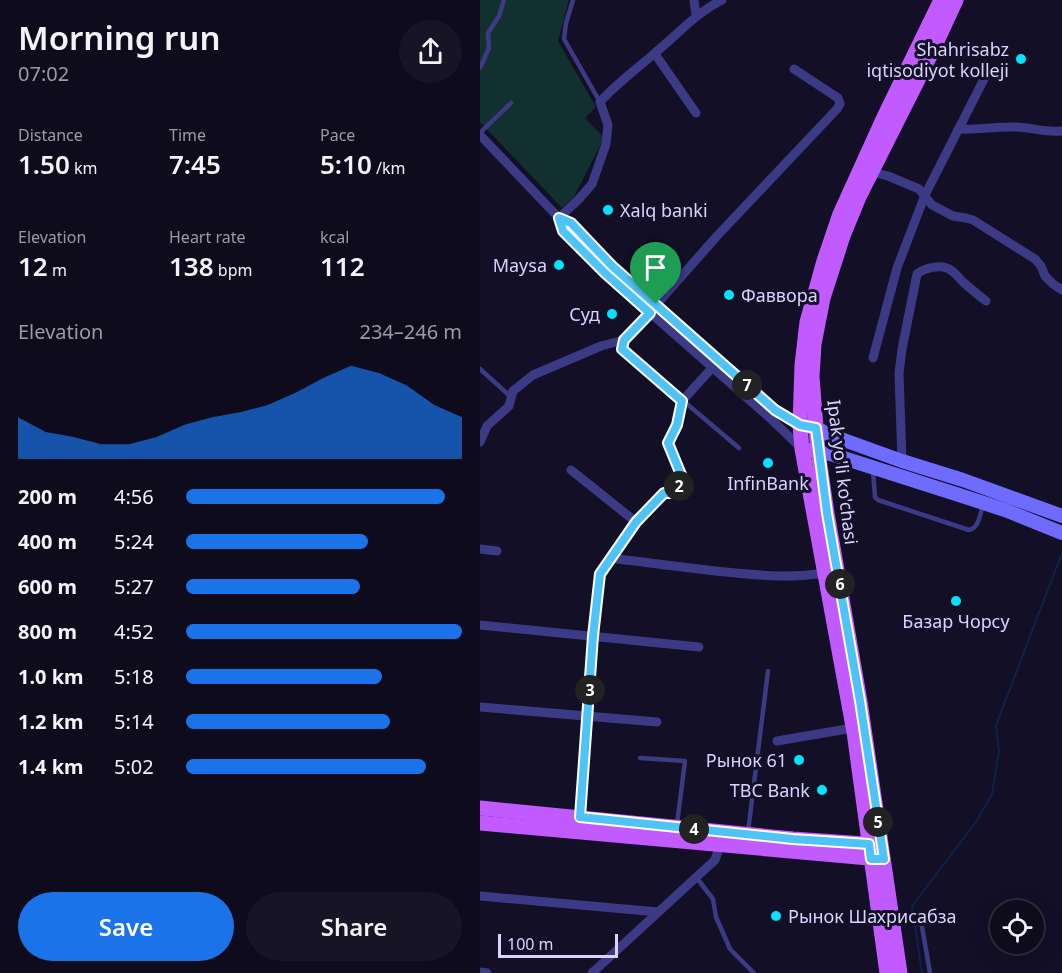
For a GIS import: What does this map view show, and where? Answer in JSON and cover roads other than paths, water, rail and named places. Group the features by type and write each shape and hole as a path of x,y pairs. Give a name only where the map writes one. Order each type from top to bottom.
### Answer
{"main road":[{"name":"Ipak yo'li ko'chasi","path":"900,973 802,449 800,425 802,365 807,322 824,261 845,203 941,0"},
{"name":"Ipak yo'li ko'chasi","path":"887,973 860,701 818,452 812,377 814,344 823,298 859,196 956,0"},
{"path":"800,425 816,428 902,461 963,480 1062,516"},
{"path":"802,449 834,455 984,503 1062,533"},
{"path":"480,808 748,834 876,852"},
{"path":"480,823 720,845 876,852"}],"street":[{"path":"694,0 696,15"},
{"path":"559,218 592,184 606,144 609,125 600,102 616,85 655,54 696,15 722,0"},
{"path":"655,54 696,113"},
{"path":"656,304 840,104 838,98 794,69"},
{"path":"873,358 897,268 924,195 940,168 984,79"},
{"path":"958,129 973,130 1011,126 1053,132 1062,131"},
{"path":"480,134 559,218 571,223 612,266 775,410 800,425"},
{"path":"872,172 919,189 932,205 953,216 973,220 1035,259 1045,276 1062,290"},
{"path":"559,218 563,231 605,273 802,449"},
{"path":"902,461 899,373 917,274 926,269 945,267 952,270 986,301"},
{"path":"480,442 486,426 509,405 513,391 533,375 601,346 624,340 650,313"},
{"path":"580,817 593,636 600,574 636,522 664,493 677,493 682,477 668,443 677,425 682,401 712,368"},
{"path":"571,470 636,522"},
{"path":"480,549 497,551"},
{"path":"610,558 768,576 805,576 824,573"},
{"path":"480,625 699,647"},
{"path":"480,707 657,722"},
{"path":"777,741 853,728"},
{"path":"591,973 715,860 720,845"},
{"path":"480,896 657,912"},
{"path":"480,972 487,973"}],"lane":[{"path":"480,68 489,48 488,33 499,16 504,0"},
{"path":"573,0 564,39 600,102"},
{"path":"480,134 511,103"},
{"path":"624,340 622,349 739,448"},
{"path":"480,369 511,397"},
{"path":"873,468 875,497 879,500 969,530 976,526 984,503"},
{"path":"748,834 768,671"},
{"path":"640,758 685,761 676,827"},
{"path":"696,877 713,899 716,917 730,948 754,973"},
{"path":"920,915 930,973"}],"waterway":[{"path":"922,973 912,906 976,822 992,794 999,751 996,725 1062,553"}],"place":[{"name":"Shahrisabz iqtisodiyot kolleji","path":"1021,59"},
{"name":"Xalq banki","path":"608,210"},
{"name":"Maysa","path":"559,265"},
{"name":"Фаввора","path":"729,295"},
{"name":"Суд","path":"612,314"},
{"name":"InfinBank","path":"768,463"},
{"name":"Базар Чорсу","path":"956,601"},
{"name":"Рынок 61","path":"799,760"},
{"name":"TBC Bank","path":"822,790"},
{"name":"Рынок Шахрисабза","path":"776,916"}]}
